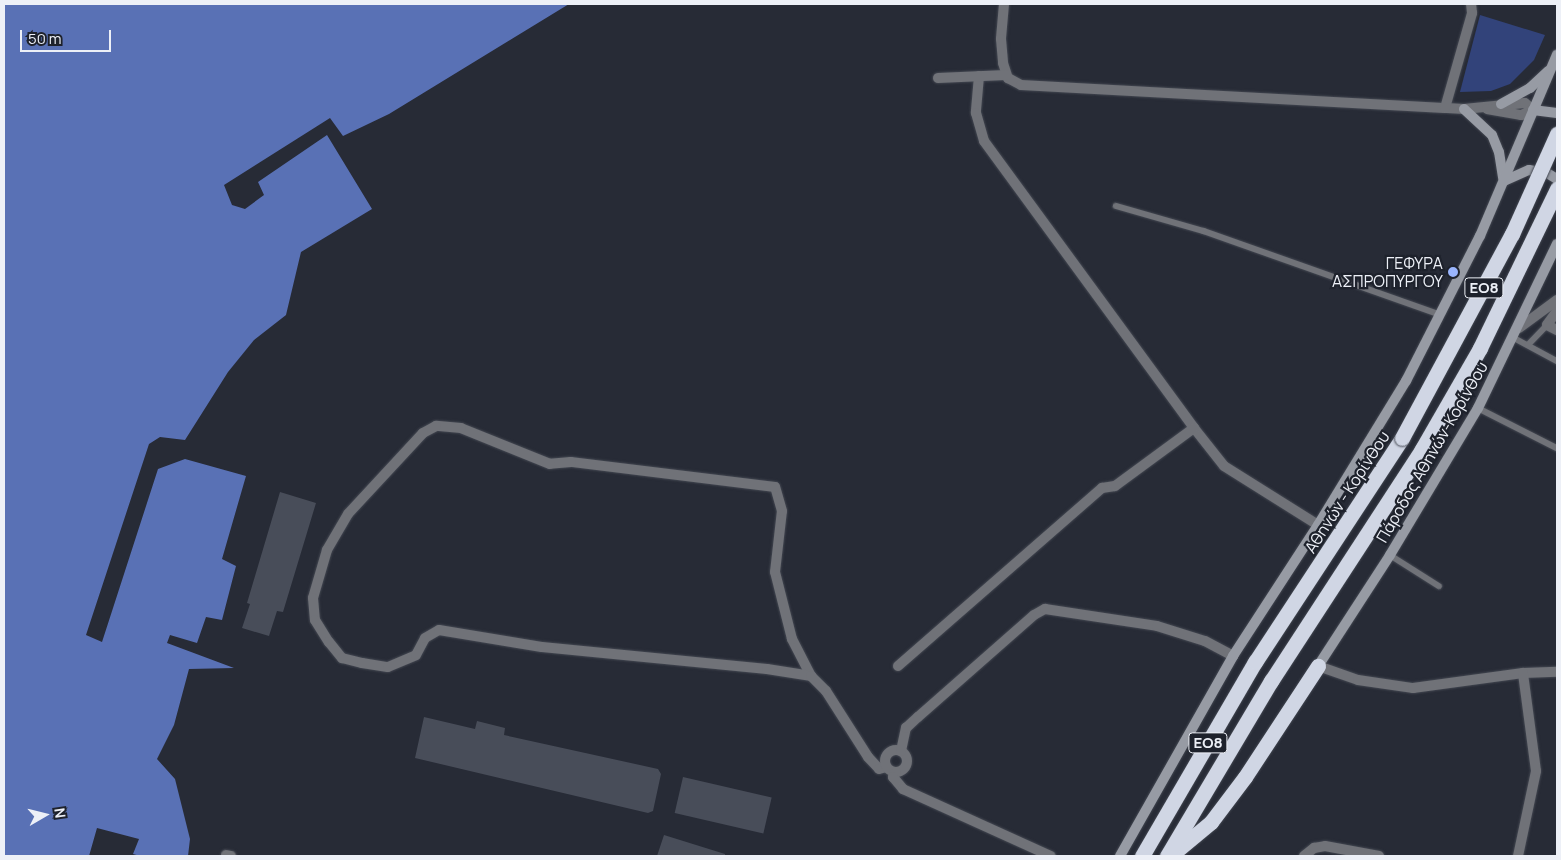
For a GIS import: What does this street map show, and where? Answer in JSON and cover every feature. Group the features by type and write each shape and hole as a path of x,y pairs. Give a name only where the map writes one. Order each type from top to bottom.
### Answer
{"highway":[{"name":"Αθηνών - Κορίνθου","path":"1142,856 1255,662 1402,438 1508,242 1557,134"},
{"name":"ΕΟ8","path":"1169,856 1266,688 1422,449 1480,348 1557,189"},
{"path":"1169,856 1211,822 1245,777 1318,666"}],"main road":[{"path":"1501,104 1530,88 1556,57"},
{"path":"1120,856 1233,656 1318,525 1406,381 1441,315 1503,182 1556,57"},
{"path":"1464,109 1484,125 1497,145 1503,182"},
{"path":"1534,110 1557,113"},
{"path":"1503,182 1529,170 1547,173 1557,179"},
{"name":"Πάροδος Αθηνών-Κορίνθου","path":"1318,666 1390,555 1478,408 1516,333 1557,244"}],"street":[{"path":"1004,4 1001,44 1006,75 1012,81 1026,85 1486,109 1521,115 1534,110"},
{"path":"1445,108 1472,13 1471,4"},
{"path":"938,78 1006,75"},
{"path":"979,76 976,113 984,141 1194,428 1224,466 1318,525"},
{"path":"1486,109 1501,104 1525,103 1534,110"},
{"path":"1516,333 1557,300"},
{"path":"1557,311 1547,325 1557,330"},
{"path":"811,676 758,668 542,646 439,630 424,638 416,654 388,667 362,663 342,658 328,642 315,620 313,598 327,550 348,514 423,433 436,426 461,428 550,464 580,463 775,487 782,511 775,572 792,639 811,676 826,691 882,768 896,777 903,789 1051,856"},
{"path":"898,666 1102,488 1115,486 1194,428"},
{"path":"896,777 907,764 901,751 906,728 1034,615 1045,609 1157,626 1205,641 1233,656"},
{"path":"1318,666 1353,678 1413,688 1523,673 1557,672"},
{"path":"1518,856 1536,771 1523,673"},
{"path":"882,768 888,753 901,751"},
{"path":"1304,856 1314,848 1328,846 1379,856"}],"lane":[{"path":"1116,206 1204,231 1441,315"},
{"path":"1528,345 1547,325"},
{"path":"1516,333 1528,345 1557,361"},
{"path":"1478,408 1557,448"},
{"path":"1390,555 1439,586"}],"shaded area":[{"path":"4,4 569,4 389,114 343,136 330,118 224,185 232,205 245,209 264,195 258,182 327,135 372,209 301,252 286,315 254,340 228,372 185,440 160,437 149,444 86,635 102,642 158,469 185,459 246,476 222,559 236,566 222,620 206,617 197,643 170,635 167,643 234,668 189,669 174,725 157,759 175,779 190,839 188,856 140,856 133,854 139,839 97,828 89,856 4,856"},
{"path":"1480,15 1545,35 1534,60 1510,84 1491,91 1460,92"}],"building":[{"path":"280,492 316,503 283,612 277,611 269,636 242,628 250,604 247,603"},
{"path":"424,717 475,729 477,721 505,728 504,735 658,769 661,774 653,811 648,813 415,758"},
{"path":"683,777 772,797 763,834 675,813"},
{"path":"664,835 725,854 725,856 657,856"}],"place":[{"name":"ΓΕΦΥΡΑ ΑΣΠΡΟΠΥΡΓΟΥ","path":"1453,272"}]}
